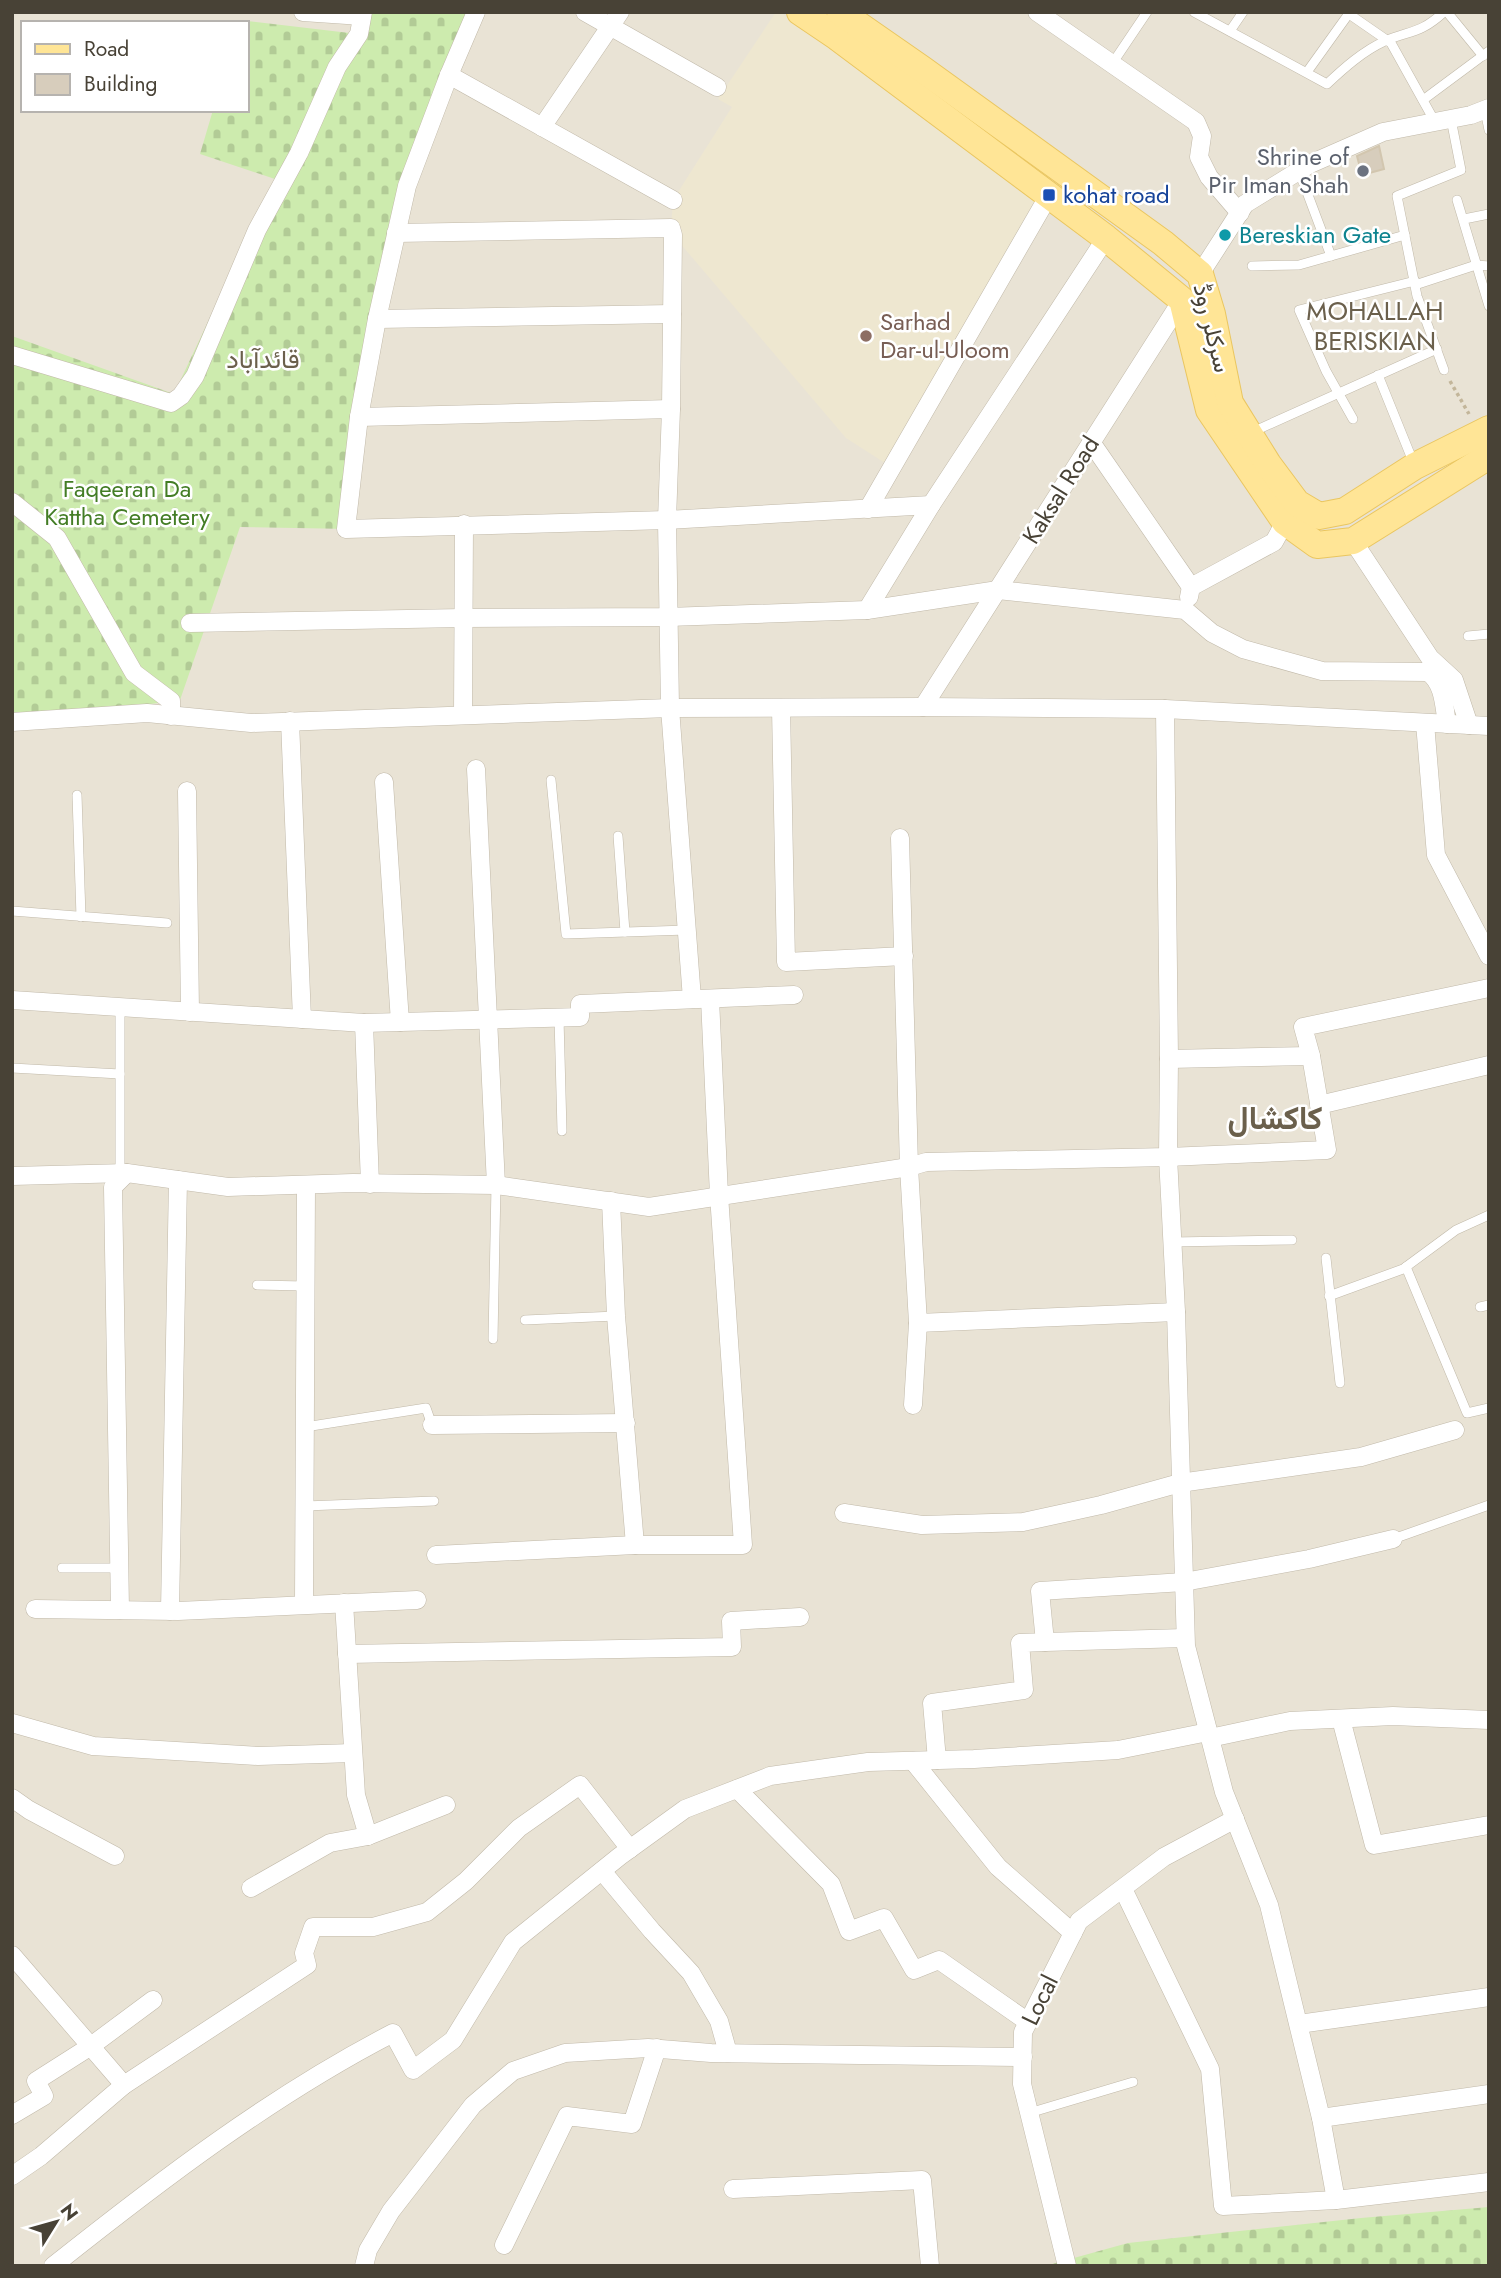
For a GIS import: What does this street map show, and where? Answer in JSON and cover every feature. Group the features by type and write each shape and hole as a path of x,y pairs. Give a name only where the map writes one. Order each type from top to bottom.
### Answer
{"main road":[{"path":"800,12 1049,195 1182,300 1209,410 1317,545 1353,541 1486,439"},
{"name":"سرکلر روڈ","path":"840,12 1163,243 1200,274 1212,314 1230,402 1291,512"},
{"name":"Kaksal Road","path":"1182,300 1200,274"},
{"path":"1291,512 1319,516 1345,511 1415,466 1486,439"}],"street":[{"path":"12,355 171,403 181,396 195,376 257,230 299,153 337,68 359,34 363,14 303,12"},
{"path":"476,12 407,186 377,319 359,417 346,529 667,520 931,505"},
{"path":"585,12 615,19 718,87"},
{"path":"1037,12 1196,122 1202,136 1199,157 1209,177 1240,213"},
{"path":"542,127 615,19"},
{"path":"449,75 673,200"},
{"path":"1200,274 1245,205 1299,171 1324,157 1383,132 1471,116 1487,109"},
{"path":"868,509 1049,195"},
{"path":"396,233 671,228 673,235 667,520 670,708 687,930 701,999 719,1195 743,1545 635,1545 436,1555"},
{"path":"867,610 931,505 1106,238"},
{"name":"Kaksal Road","path":"923,707 1182,300"},
{"path":"377,319 672,314"},
{"path":"359,417 671,409"},
{"path":"1091,442 1191,586"},
{"path":"12,502 57,538 134,673 171,701 172,716"},
{"path":"1185,610 1191,586 1274,542 1291,512"},
{"path":"463,715 464,524"},
{"path":"1353,541 1430,658 1454,680 1469,725"},
{"path":"190,623 668,617 867,610 998,590 1185,610 1212,633 1243,649 1322,671 1428,672 1439,684 1447,724"},
{"path":"12,722 147,713 251,723 670,708 923,707 1165,709 1489,726"},
{"path":"781,708 786,962 904,957"},
{"path":"1165,709 1168,1157 1176,1312 1185,1638 1224,1791 1269,1905 1321,2118 1336,2200"},
{"path":"290,721 302,1019"},
{"path":"1426,723 1436,855 1489,956"},
{"path":"476,769 496,1185"},
{"path":"384,782 400,1022"},
{"path":"187,791 190,1012"},
{"path":"900,838 909,1167 918,1323 913,1405"},
{"path":"12,1176 123,1173 228,1187 496,1185 649,1207 909,1167 926,1162 1168,1157 1327,1150 1311,1056 1303,1027 1489,988"},
{"path":"12,1000 364,1023 580,1017 580,1004 794,995"},
{"path":"364,1023 370,1184"},
{"path":"1169,1059 1311,1056"},
{"path":"1319,1105 1489,1065"},
{"path":"120,1610 113,1187 123,1173"},
{"path":"170,1611 178,1180"},
{"path":"304,1604 306,1185"},
{"path":"611,1201 616,1317 635,1545"},
{"path":"918,1323 1176,1312"},
{"path":"432,1425 626,1423"},
{"path":"844,1513 922,1525 1023,1522 1101,1505 1180,1483 1361,1457 1455,1430"},
{"path":"1045,1642 1040,1591 1184,1582 1309,1559 1393,1539"},
{"path":"35,1609 170,1611 417,1600"},
{"path":"344,1603 356,1795 368,1836"},
{"path":"347,1654 732,1647 731,1621 800,1617"},
{"path":"937,1760 932,1703 1024,1690 1020,1643 1185,1638"},
{"path":"53,2266 228,2133 343,2059 393,2033 412,2070 453,2040 513,1942 685,1809 769,1776 868,1762 1118,1749 1290,1721 1393,1716 1489,1720"},
{"path":"1342,1719 1374,1845 1489,1825"},
{"path":"12,1723 93,1746 258,1756 353,1754"},
{"path":"913,1761 998,1867 1073,1933"},
{"path":"12,2176 41,2156 124,2085 307,1965 304,1953 313,1927 373,1927 427,1912 466,1881 519,1828 580,1785 630,1849"},
{"path":"737,1789 831,1884 849,1931 884,1918 914,1970 939,1959 1028,2022"},
{"path":"12,1798 29,1810 115,1856"},
{"path":"251,1888 330,1843 368,1836 446,1805"},
{"name":"Local","path":"1067,2266 1022,2084 1023,2032 1079,1921 1164,1857 1235,1819"},
{"path":"602,1871 691,1973 719,2021 728,2053"},
{"path":"1123,1889 1210,2069 1223,2206 1336,2200 1489,2182"},
{"path":"12,1955 124,2085"},
{"path":"1299,2024 1489,1997"},
{"path":"12,2115 44,2096 36,2081 91,2046 153,2000"},
{"path":"504,2245 567,2116 632,2124 657,2049"},
{"path":"364,2266 368,2250 391,2211 473,2105 513,2071 565,2053 657,2049 728,2053 1023,2057"},
{"path":"1321,2118 1489,2094"},
{"path":"733,2189 922,2180 930,2266"}],"lane":[{"path":"1112,64 1147,12"},
{"path":"1194,12 1326,84 1367,50 1387,40 1421,30 1446,12 1486,54 1423,100"},
{"path":"1230,31 1243,12"},
{"path":"1307,72 1349,13 1391,43 1423,100 1443,121 1461,170 1397,196 1415,283 1444,370"},
{"path":"1487,109 1489,130"},
{"path":"1299,171 1331,256"},
{"path":"1457,200 1489,306"},
{"path":"1464,219 1489,214"},
{"path":"1252,266 1299,265 1405,235"},
{"path":"1353,419 1299,310 1415,283 1476,265 1489,266"},
{"path":"1249,434 1437,349"},
{"path":"1378,375 1415,466"},
{"path":"1468,636 1489,634"},
{"path":"551,780 566,934 687,930"},
{"path":"77,795 81,917"},
{"path":"618,836 625,932"},
{"path":"12,911 167,923"},
{"path":"120,1007 123,1173"},
{"path":"559,1018 562,1131"},
{"path":"12,1068 120,1074"},
{"path":"493,1339 496,1185"},
{"path":"1329,1296 1406,1267 1456,1230 1489,1215"},
{"path":"1173,1242 1292,1240"},
{"path":"1326,1258 1340,1383"},
{"path":"1406,1267 1467,1412 1489,1408"},
{"path":"257,1285 305,1286"},
{"path":"524,1320 616,1317"},
{"path":"305,1427 426,1408 432,1425"},
{"path":"305,1506 434,1502"},
{"path":"1393,1539 1489,1505"},
{"path":"62,1568 120,1568"},
{"path":"1029,2113 1133,2082"}],"path":[{"path":"1444,370 1486,439"}],"shaded area":[{"path":"12,12 1489,12 1489,2266 12,2266"},
{"name":"Sarhad Dar-ul-Uloom","path":"776,12 780,12 903,100 1045,205 899,472 846,438 673,235 671,228 673,200 732,107 718,99"}],"green space":[{"name":"Faqeeran Da Kattha Cemetery","path":"363,12 476,12 434,115 359,417 350,529 240,527 180,700 12,723 12,336 174,394 275,179 200,154 212,112 248,112 248,21 358,34"},
{"path":"1489,2207 1489,2266 1045,2266 1128,2243"}],"building":[{"path":"1379,146 1384,169 1362,175 1357,156"}],"place":[{"name":"Shrine of Pir Iman Shah","path":"1363,171"},
{"name":"kohat road","path":"1049,195"},
{"name":"Bereskian Gate","path":"1225,235"},
{"name":"Sarhad Dar-ul-Uloom","path":"866,336"}],"district":[{"name":"MOHALLAH BERISKIAN","path":"1375,326"},
{"name":"قائدآباد","path":"263,359"},
{"name":"کاکشال","path":"1275,1118"}]}
